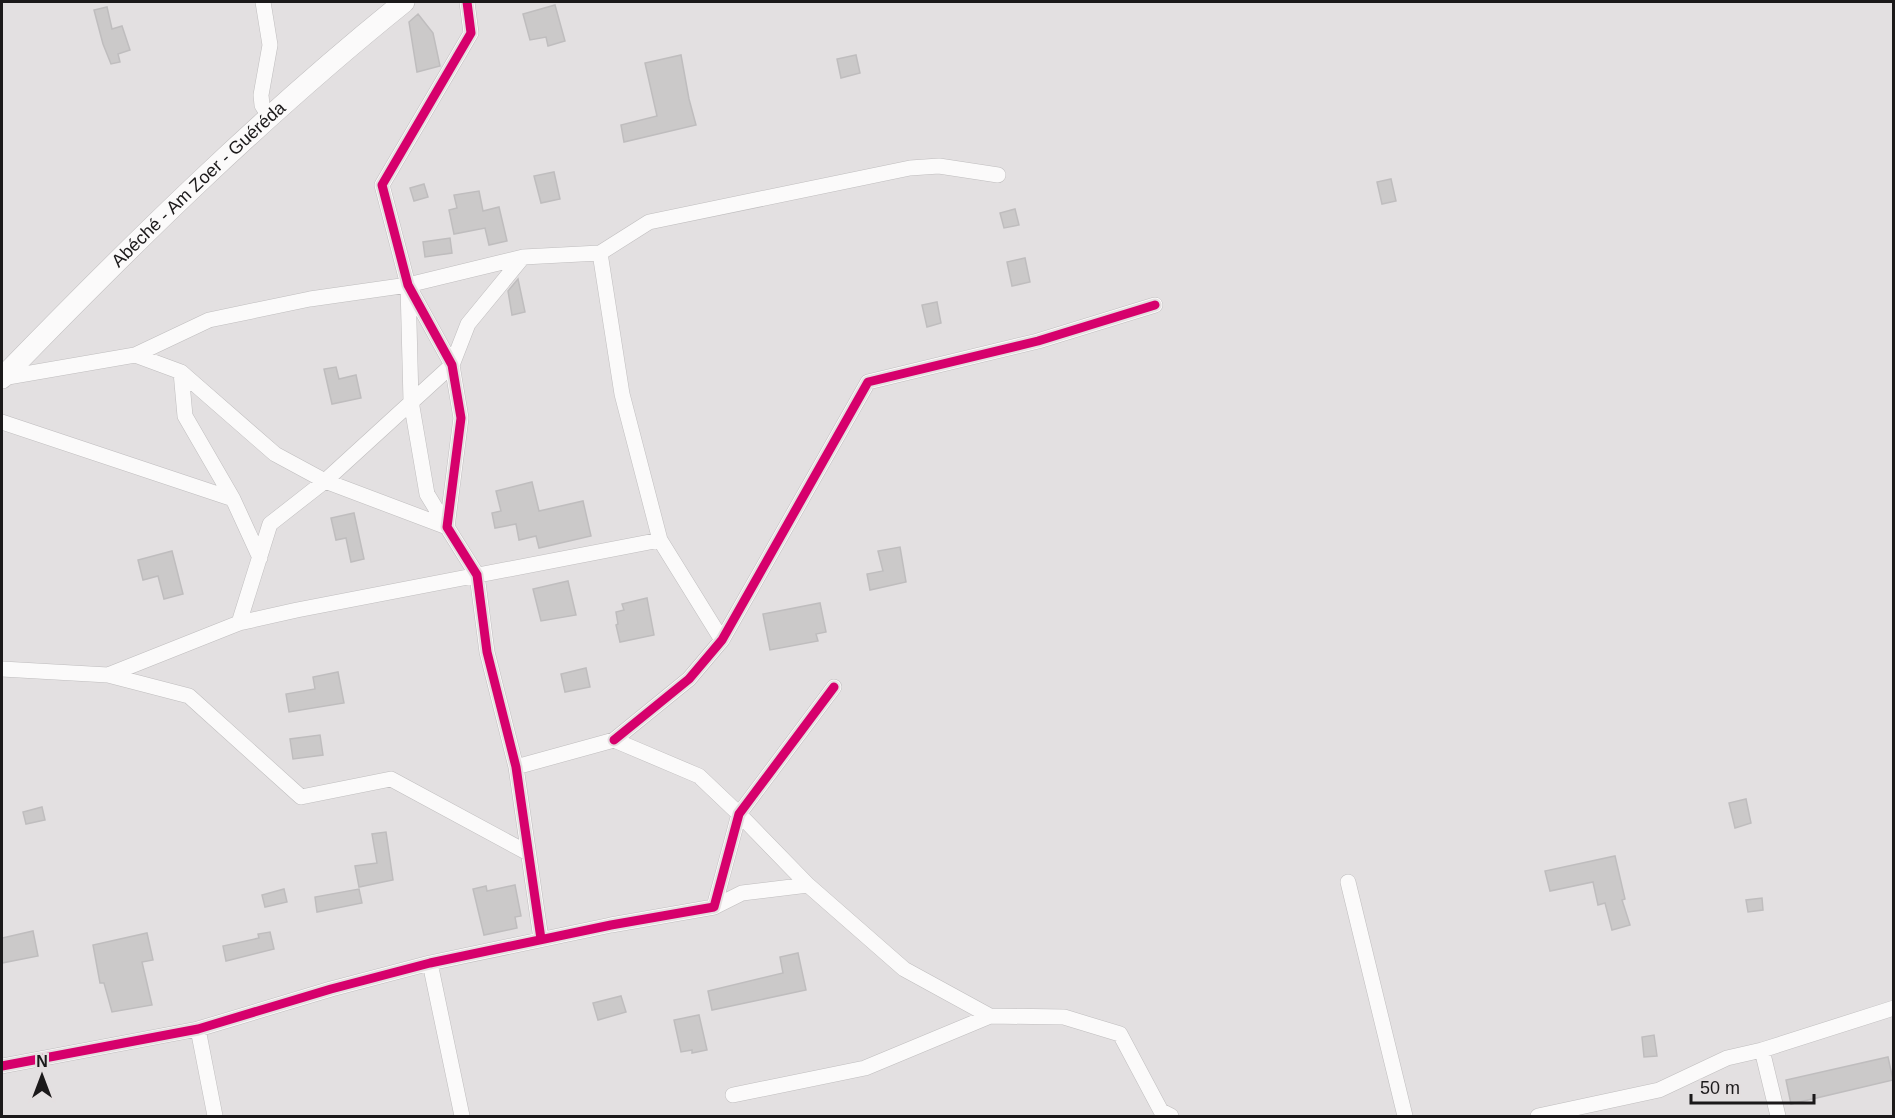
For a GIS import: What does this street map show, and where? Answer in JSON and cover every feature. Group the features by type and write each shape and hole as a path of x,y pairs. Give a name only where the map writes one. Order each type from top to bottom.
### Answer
{"main road":[{"name":"Abéché - Am Zoer - Guéréda","path":"2,378 151,226 362,36 404,2"}],"street":[{"path":"263,2 270,45 261,95 262,105 270,118"},
{"path":"467,2 471,33 382,185 408,285 411,401 428,494 477,575 486,651 516,767 540,939"},
{"path":"2,378 135,355 209,320 310,299 408,285 522,257 600,253 649,222 910,168 939,166 998,175"},
{"path":"600,253 622,393 660,540 722,640"},
{"path":"239,623 270,524 325,481 452,365 468,324 522,257"},
{"path":"408,285 452,365 461,418 447,527"},
{"path":"516,767 614,740 689,679 722,640 868,382 1038,341 1155,305"},
{"path":"135,355 182,372 275,454 325,481 447,527"},
{"path":"182,372 185,416 233,499 260,558"},
{"path":"2,422 233,499"},
{"path":"108,675 239,623 660,540"},
{"path":"2,669 108,675 189,696 301,797 391,779 528,853"},
{"path":"714,907 739,814 834,687"},
{"path":"614,740 699,776 808,885 904,969 990,1016"},
{"path":"1348,882 1405,1116"},
{"path":"2,1066 198,1029 331,989 430,963 540,939 714,907 742,893 808,885"},
{"path":"430,963 462,1116"},
{"path":"1538,1116 1659,1090 1727,1058 1762,1050 1893,1008"},
{"path":"733,1095 865,1068 990,1016 1064,1017 1120,1034 1161,1111 1171,1116"},
{"path":"198,1029 215,1116"},
{"path":"1762,1050 1778,1116"}],"building":[{"path":"555,5 565,41 548,46 546,37 530,40 523,14"},
{"path":"107,7 112,29 122,26 130,50 118,54 120,62 111,64 94,10"},
{"path":"418,14 433,33 440,66 417,72 409,22"},
{"path":"681,55 696,125 624,142 621,125 657,116 645,63"},
{"path":"856,55 860,73 841,78 837,59"},
{"path":"554,172 560,199 541,203 534,176"},
{"path":"1391,179 1396,201 1382,204 1377,182"},
{"path":"424,184 428,197 414,201 410,188"},
{"path":"479,191 483,211 499,207 507,241 489,245 485,228 454,234 449,210 457,208 454,195"},
{"path":"1015,209 1019,225 1004,228 1000,213"},
{"path":"450,238 452,253 425,257 423,242"},
{"path":"1025,258 1030,282 1012,286 1007,262"},
{"path":"518,279 525,312 512,315 508,291"},
{"path":"937,302 941,323 927,327 922,305"},
{"path":"336,367 339,379 356,375 361,398 332,404 324,369"},
{"path":"532,482 539,511 583,501 591,536 539,548 536,536 519,540 516,524 495,528 492,513 501,511 496,491"},
{"path":"354,513 364,559 351,562 346,538 336,540 331,518"},
{"path":"900,547 906,582 870,590 867,574 883,571 878,551"},
{"path":"172,551 183,594 164,599 158,576 143,580 138,560"},
{"path":"568,581 576,615 541,621 533,589"},
{"path":"647,598 654,635 620,642 616,612 624,610 622,604"},
{"path":"820,603 826,632 816,634 818,641 770,650 763,614"},
{"path":"586,668 590,687 565,692 561,674"},
{"path":"338,672 344,703 289,712 286,694 315,689 313,677"},
{"path":"320,735 323,755 293,759 290,739"},
{"path":"1746,799 1751,823 1735,828 1729,803"},
{"path":"42,807 45,820 26,824 23,812"},
{"path":"386,832 393,880 359,887 355,866 377,863 372,834"},
{"path":"1615,856 1625,899 1622,900 1630,925 1612,930 1605,903 1598,905 1593,882 1550,891 1545,871"},
{"path":"515,885 521,916 515,917 517,928 484,935 473,889 486,886 487,891"},
{"path":"284,889 287,902 265,907 262,895"},
{"path":"359,889 362,903 317,912 315,897"},
{"path":"1762,898 1763,910 1748,912 1746,900"},
{"path":"33,931 38,956 2,963 2,938"},
{"path":"270,932 274,949 226,961 223,946 259,938 258,934"},
{"path":"147,933 153,960 142,962 152,1005 112,1012 104,983 100,983 93,945"},
{"path":"798,953 806,990 712,1010 708,991 783,973 780,957"},
{"path":"621,996 626,1012 598,1020 593,1003"},
{"path":"699,1015 707,1050 692,1053 692,1050 681,1052 674,1020"},
{"path":"1654,1035 1657,1056 1644,1057 1642,1037"},
{"path":"1888,1057 1893,1080 1791,1104 1786,1080"}],"cycle path":[{"path":"467,2 471,33 382,185 408,285 452,365 461,418 447,527 477,575 487,652 516,767 541,939"},
{"path":"614,740 689,679 722,640 868,382 1038,341 1155,305"},
{"path":"2,1066 198,1029 331,989 430,963 611,925 714,907 739,814 834,687"}]}
